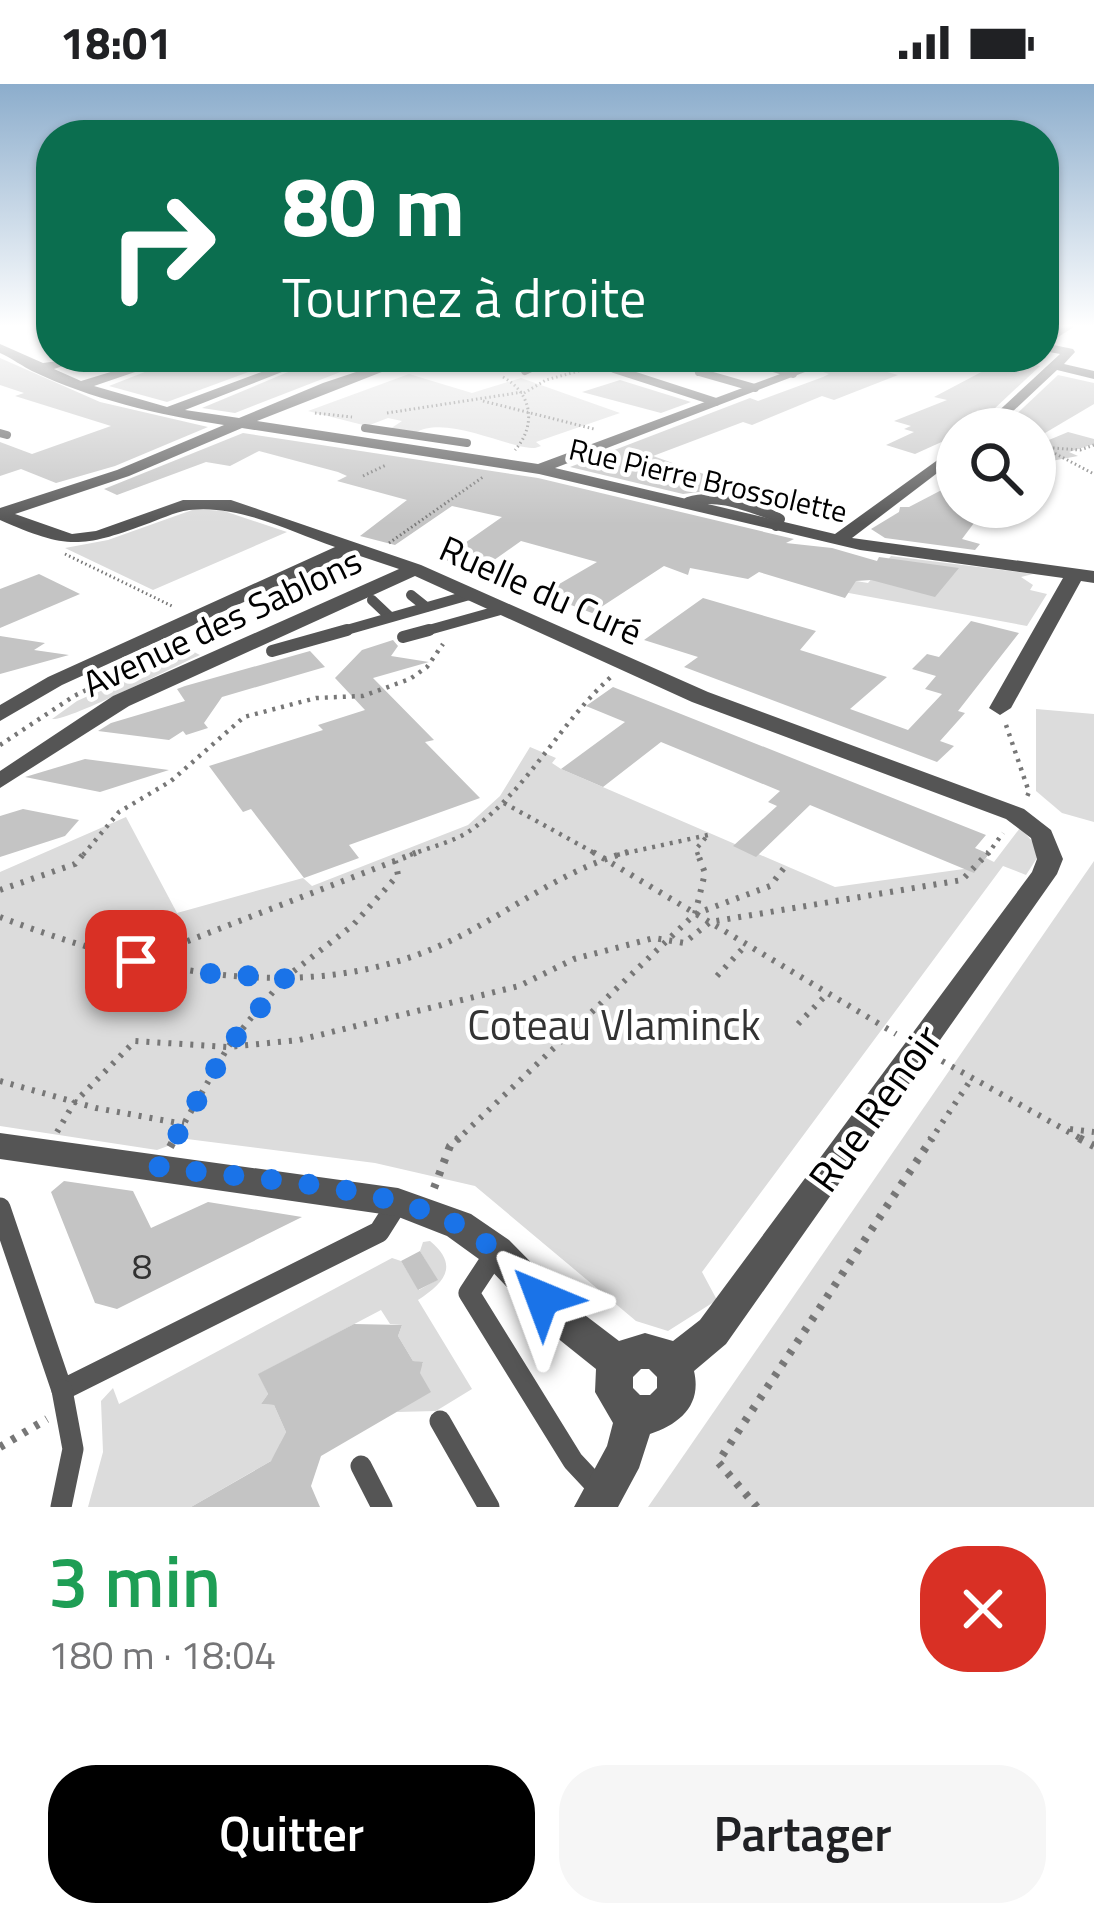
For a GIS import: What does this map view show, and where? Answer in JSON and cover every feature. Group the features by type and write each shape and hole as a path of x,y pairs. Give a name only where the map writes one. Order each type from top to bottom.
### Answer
{"street":[{"name":"Rue Pierre Brossolette","path":"95,390 169,412 539,469 838,540 1084,575"},
{"path":"169,412 226,390"},
{"path":"0,514 123,473 323,390"},
{"path":"539,469 748,390"},
{"path":"838,540 936,467"},
{"name":"Ruelle du Curé","path":"60,538 99,536 174,507 203,502 241,509 415,569 737,712 1015,814 1042,835"},
{"path":"0,514 60,538"},
{"name":"Avenue des Sablons","path":"4,712 55,681 351,546"},
{"name":"Avenue des Sablons","path":"0,781 121,701 415,569"},
{"path":"1000,708 1084,575"},
{"name":"Rue Renoir","path":"636,1413 647,1415 669,1407 678,1388 672,1366 713,1332 1043,874 1050,860 1042,835"},
{"path":"0,1146 412,1207 459,1226 496,1251 565,1321 618,1363"},
{"path":"618,1363 645,1351 672,1366"},
{"path":"600,1501 626,1454 636,1413 614,1391 618,1363"}],"lane":[{"path":"680,390 716,402"},
{"path":"364,428 467,443"},
{"path":"272,651 472,594"},
{"path":"411,595 426,607"},
{"path":"372,600 390,617"},
{"path":"403,637 504,609"},
{"path":"65,1399 379,1232 412,1207"},
{"path":"0,1208 74,1431 73,1478 61,1507"},
{"path":"496,1251 469,1293 600,1501"},
{"path":"440,1420 490,1507"},
{"path":"362,1466 382,1507"}],"path":[{"path":"376,554 500,463 525,438 528,409 521,390"},
{"path":"379,414 528,390"},
{"path":"478,400 528,409 595,430"},
{"path":"306,413 356,417"},
{"path":"1056,448 1080,450 1094,445"},
{"path":"1056,458 1094,474"},
{"path":"60,538 50,547 195,617"},
{"path":"0,890 75,864 119,812 172,781 244,717 316,698 363,696 410,679 427,668 447,639 433,628"},
{"path":"0,745 74,696 172,651 150,638"},
{"path":"136,961 467,833 504,803 567,717 628,665"},
{"path":"46,1152 74,1103 135,1042 228,1047 364,1026 518,986 574,959 670,938 684,943 710,922 962,880 990,854 1029,792 1000,708"},
{"path":"4,712 74,728"},
{"path":"504,803 1094,1146"},
{"path":"0,917 72,946 186,972 285,978 365,970 431,949 604,858 708,835 696,849 704,873 695,914"},
{"path":"159,1167 228,1047 285,978 353,926 398,875 395,861"},
{"path":"412,1207 450,1146 695,914 770,886 784,868"},
{"path":"717,976 746,944"},
{"path":"798,1024 829,994"},
{"path":"757,1507 718,1462 972,1078"},
{"path":"0,1082 74,1103 184,1124"},
{"path":"1063,1128 1094,1132"},
{"path":"0,1447 65,1399"}],"green space":[{"path":"364,390 556,390 620,413 536,442 541,446 535,448 459,429 428,428 415,433 390,429 402,421 388,418 367,426 308,411"},
{"path":"195,509 224,511 287,532 153,590 65,548 108,540"},
{"path":"891,556 1033,574 1021,577 1033,585 1030,590 1047,594 1027,626 838,591 850,580 868,583"},
{"path":"190,650 200,655 99,703 52,719 77,701"},
{"path":"1036,709 1094,714 1094,822 1062,813 1036,791"},
{"name":"Coteau Vlaminck","path":"530,747 556,758 552,763 561,769 835,887 978,867 986,858 994,862 1020,828 1033,842 1037,858 1026,875 1003,866 702,1272 717,1300 668,1331 636,1321 475,1186 375,1163 187,1139 157,1150 0,1126 0,872 126,817 177,913 303,878 312,886 468,825 500,796"},
{"path":"1094,861 1094,1507 648,1507"},
{"path":"430,1241 444,1258 445,1274 418,1300 472,1389 436,1411 397,1412 423,1363 413,1361 398,1336 402,1325 390,1324 381,1310 259,1374 268,1394 261,1404 274,1405 286,1432 280,1444 295,1447 191,1507 88,1507 103,1452 101,1401 113,1388 119,1404 392,1258 401,1261 419,1290 437,1280 420,1251 423,1242"}],"building":[{"path":"16,390 74,390 100,402 208,427 115,466 56,483 21,469 0,476 0,442 32,454 111,426 15,396 24,393"},
{"path":"125,390 198,390 167,402"},
{"path":"244,390 293,390 235,413 202,408"},
{"path":"654,390 691,402 661,413 582,392"},
{"path":"787,390 859,390 834,400 822,396 752,425 743,422 653,456 729,483 714,490 683,494 570,467 750,398 758,401"},
{"path":"946,390 1014,390 995,408 936,408 936,444 915,454 886,445 914,432 904,429 911,426 894,421 947,400 934,397"},
{"path":"1042,390 1094,390 1094,404 1056,426 1056,408 1023,408"},
{"path":"1068,432 1094,439 1094,444 1069,452 1078,456 1056,460 1056,437"},
{"path":"243,433 538,478 794,539 786,543 832,548 877,561 879,557 959,568 935,597 871,580 856,581 845,598 759,572 748,579 690,568 688,575 664,566 592,613 542,594 597,562 521,541 480,570 442,559 502,517 452,506 395,545 360,536 407,500 337,481 347,476 338,472 259,451 230,466 206,462 117,495 104,489"},
{"path":"936,493 936,528 970,528 962,539 980,544 975,550 885,538 871,529 900,507"},
{"path":"39,574 80,594 0,628 0,589"},
{"path":"703,598 816,631 800,650 887,677 850,709 908,730 942,694 925,689 936,676 912,669 927,654 939,657 971,621 1019,633 958,711 965,713 940,741 954,746 937,762 684,667 698,657 644,640"},
{"path":"0,636 45,643 34,650 69,655 0,674"},
{"path":"393,640 398,646 391,656 429,662 373,678 434,740 425,742 480,798 349,845 359,858 304,878 251,809 243,812 209,766 323,730 318,725 365,710 335,678 362,650"},
{"path":"310,651 325,667 222,697 204,723 208,728 186,735 183,731 169,740 98,731 185,701 177,689"},
{"path":"613,687 986,835 975,848 989,854 974,873 810,805 756,857 733,846 777,806 768,802 780,791 661,742 603,787 561,769 625,722 586,706"},
{"path":"85,759 169,770 100,792 25,777"},
{"path":"23,809 79,820 65,836 0,857 0,816"},
{"path":"64,1181 133,1191 151,1228 208,1202 302,1217 117,1309 95,1303 51,1192"},
{"path":"420,1251 438,1280 418,1290 401,1261"},
{"path":"354,1324 402,1325 398,1336 413,1361 423,1362 420,1373 431,1392 321,1456 311,1486 320,1507 191,1507 271,1461 286,1432 274,1405 261,1404 268,1394 258,1374"}],"route":[{"path":"136,961 186,972 285,978 228,1047 159,1167 398,1202 459,1226 496,1251 542,1298"}]}
